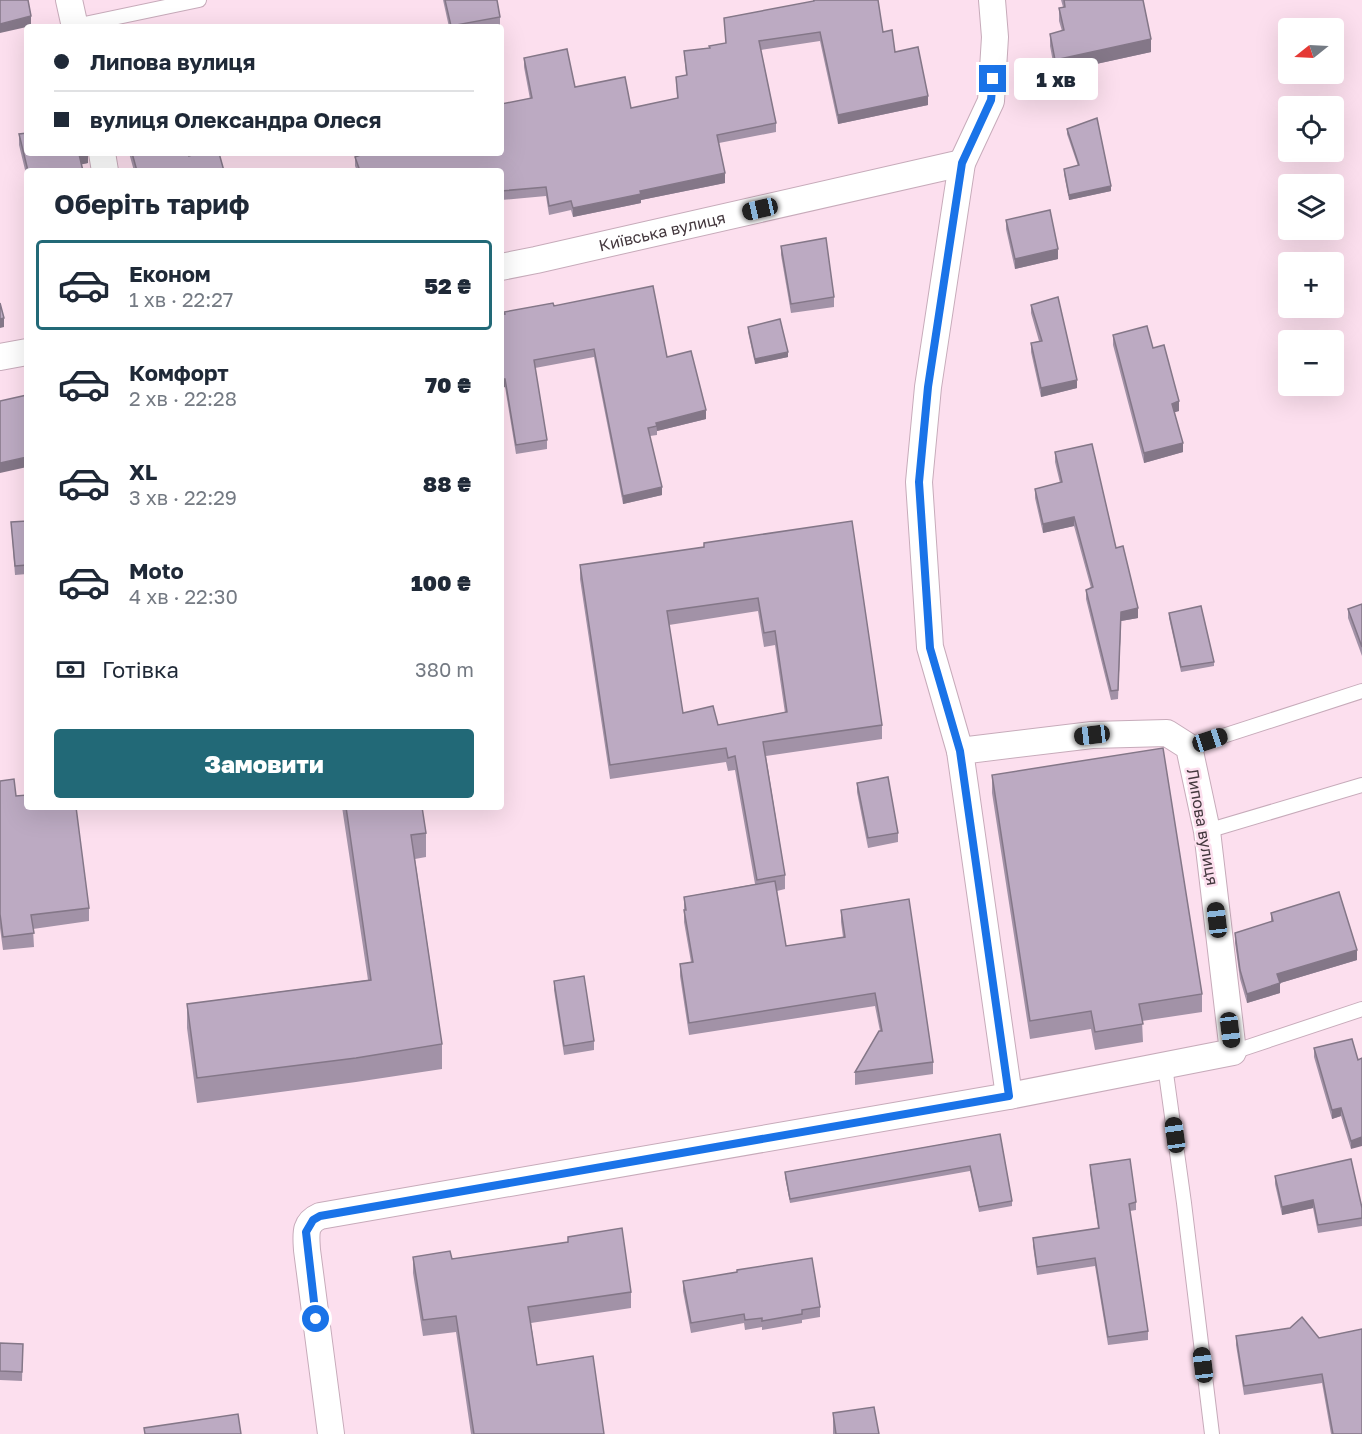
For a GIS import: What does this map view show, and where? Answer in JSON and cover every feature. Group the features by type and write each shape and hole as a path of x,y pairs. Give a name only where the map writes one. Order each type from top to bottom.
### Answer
{"street":[{"path":"69,0 75,24"},
{"path":"992,0 995,37 991,100 962,163 928,387 919,482 930,648 960,751 1009,1096"},
{"name":"Київська вулиця","path":"504,266 962,163"},
{"path":"0,357 24,353"},
{"name":"Липова вулиця","path":"960,751 1092,735 1167,733 1189,747 1207,831 1233,1052"},
{"path":"331,1434 306,1250 306,1232 313,1220 320,1216 1009,1096 1233,1052"}],"lane":[{"path":"85,24 199,0"},
{"path":"1189,747 1362,691"},
{"path":"1207,831 1362,785"},
{"path":"1233,1052 1362,1009"},
{"path":"1165,1066 1212,1434"}],"building":[{"path":"0,0 28,0 31,16 0,24"},
{"path":"445,0 497,0 500,17 451,24"},
{"path":"878,0 883,32 892,30 895,52 918,47 928,96 838,115 820,32 759,41 776,123 717,135 725,173 573,208 571,201 549,206 546,187 504,191 504,168 359,168 355,157 504,156 504,103 532,98 524,58 567,49 575,87 625,77 631,108 678,98 676,77 687,75 684,51 710,48 709,46 726,43 724,18 814,1"},
{"path":"1064,0 1143,0 1151,39 1055,60 1050,34 1064,30 1059,8 1065,7"},
{"path":"1097,118 1111,186 1069,195 1064,169 1079,165 1067,129"},
{"path":"24,133 24,155 19,134"},
{"path":"24,156 79,156 82,168 27,168"},
{"path":"133,156 220,156 223,168 136,168"},
{"path":"1050,210 1058,249 1015,259 1006,220"},
{"path":"826,238 834,297 791,304 781,246"},
{"path":"653,286 667,357 691,351 706,410 656,423 657,426 648,428 662,487 623,496 594,349 534,360 547,440 516,445 504,379 504,312 553,303 554,306"},
{"path":"1058,297 1077,380 1041,388 1031,343 1042,341 1031,305"},
{"path":"0,303 4,318 0,319"},
{"path":"780,319 788,352 755,359 748,327"},
{"path":"1147,326 1153,348 1164,345 1179,401 1172,404 1183,443 1144,453 1113,335"},
{"path":"24,396 24,458 0,463 0,401"},
{"path":"1092,444 1116,548 1123,546 1138,608 1121,612 1118,690 1111,691 1086,590 1093,587 1074,517 1043,524 1035,489 1062,482 1055,452"},
{"path":"24,521 24,565 15,566 11,522"},
{"path":"852,521 882,725 763,742 785,875 757,880 735,756 728,758 726,748 610,765 580,565 704,547 704,543","holes":["758,598 764,633 775,631 787,712 718,725 713,706 683,713 667,611"]},
{"path":"1362,604 1362,647 1348,609"},
{"path":"1201,606 1214,662 1181,667 1169,613"},
{"path":"1163,748 1202,994 1139,1004 1143,1024 1095,1032 1091,1011 1030,1021 992,775"},
{"path":"888,777 898,833 868,838 857,783"},
{"path":"14,779 16,796 24,795 24,810 76,810 89,908 31,915 34,933 3,937 0,914 0,781"},
{"path":"346,810 422,810 426,833 411,835 442,1044 356,1058 197,1078 187,1004 371,980"},
{"path":"775,881 786,946 845,937 841,910 909,899 933,1062 855,1072 879,1031 882,1031 875,993 689,1023 680,964 693,962 684,897"},
{"path":"1339,892 1357,950 1277,974 1280,983 1247,994 1240,970 1235,933 1273,921 1271,913"},
{"path":"584,976 594,1041 564,1046 554,981"},
{"path":"1352,1039 1358,1060 1362,1058 1362,1137 1351,1141 1341,1108 1332,1110 1314,1048"},
{"path":"1000,1134 1012,1201 979,1207 970,1166 790,1199 785,1172"},
{"path":"1130,1159 1136,1202 1129,1204 1148,1331 1108,1337 1095,1258 1037,1267 1033,1238 1099,1228 1090,1165"},
{"path":"1351,1159 1362,1208 1362,1218 1318,1225 1313,1200 1282,1207 1275,1176"},
{"path":"622,1228 631,1292 528,1307 537,1365 593,1356 604,1434 474,1434 456,1316 423,1320 413,1257 450,1251 452,1259 568,1242 568,1237"},
{"path":"812,1258 820,1307 802,1310 802,1314 762,1321 762,1318 745,1320 744,1314 691,1323 683,1281"},
{"path":"1302,1317 1319,1338 1362,1329 1362,1434 1333,1434 1322,1374 1244,1386 1236,1336 1290,1328"},
{"path":"0,1343 23,1344 22,1372 0,1371"},
{"path":"874,1407 879,1434 836,1434 833,1413"},
{"path":"238,1414 241,1434 145,1434 144,1428"}],"route":[{"path":"316,1319 306,1250 306,1232 308,1225 320,1216 1009,1096 960,751 930,648 919,482 928,387 962,163 991,100 993,79"}]}
